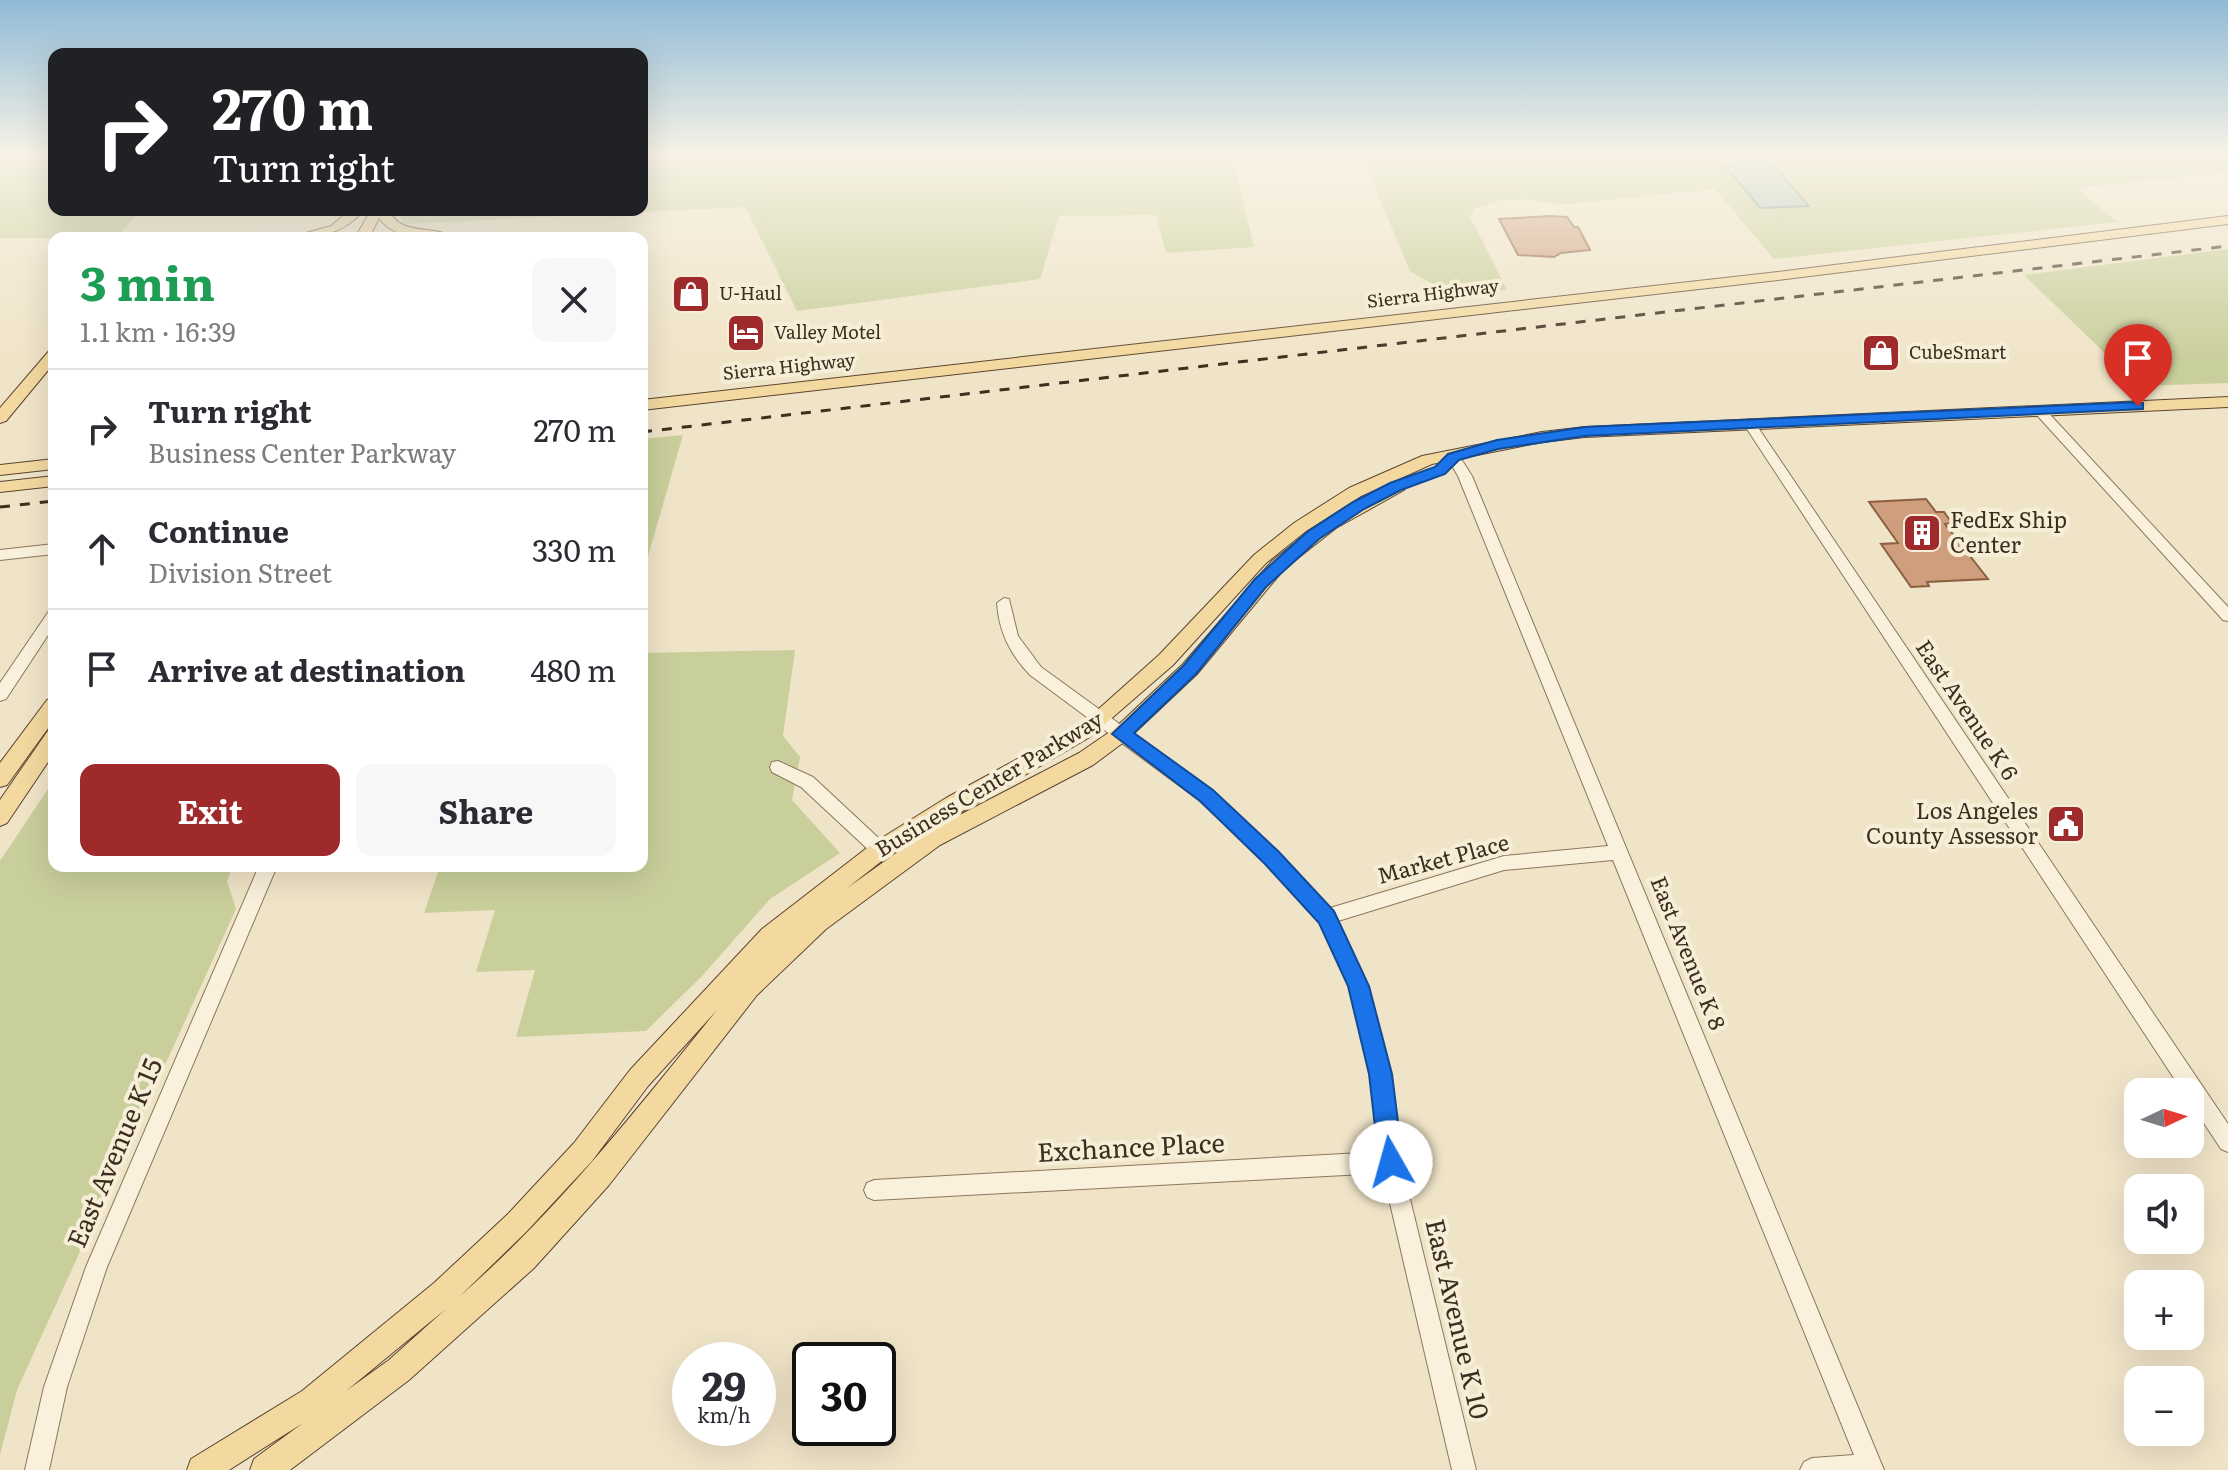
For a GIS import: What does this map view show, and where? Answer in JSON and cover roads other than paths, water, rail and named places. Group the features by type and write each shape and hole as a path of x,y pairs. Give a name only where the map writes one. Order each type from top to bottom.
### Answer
{"main road":[{"path":"322,232 335,229 343,223"},
{"path":"387,223 396,229 413,232"},
{"name":"Sierra Highway","path":"648,404 1778,276 2207,223"},
{"path":"0,418 48,361"},
{"path":"1453,457 1497,445 1585,432 2228,402"},
{"name":"Business Center Parkway","path":"202,1470 312,1401 444,1293 517,1223 583,1152 639,1078 770,936 880,850 942,811 1083,732 1100,719 1166,660 1260,559 1300,527 1374,482 1428,460 1453,457"},
{"name":"Business Center Parkway","path":"265,1470 399,1370 524,1258 600,1176 749,988 818,922 932,839 1086,759 1121,734 1190,669 1261,583 1296,550 1351,510 1396,487 1440,470 1453,457"},
{"path":"0,470 48,465"},
{"path":"0,487 48,482"},
{"path":"0,779 48,713"},
{"path":"0,817 48,746"}],"street":[{"path":"2039,410 2228,616"},
{"name":"East Avenue K 6","path":"1749,423 2228,1142"},
{"name":"East Avenue K 8","path":"1453,457 1465,476 1621,852 1871,1468"},
{"path":"0,555 48,550"},
{"name":"East Avenue K 10","path":"1004,603 1004,622 1022,659 1044,679 1206,796 1272,858 1327,917 1358,986 1380,1074 1391,1162 1464,1470"},
{"path":"0,695 48,624"},
{"path":"778,767 807,782 880,850"},
{"name":"Market Place","path":"1327,917 1504,863 1621,852"},
{"name":"East Avenue K 15","path":"37,1470 46,1415 73,1329 121,1207 265,872"},
{"name":"Exchance Place","path":"874,1190 1391,1162"},
{"path":"1812,1470 1871,1468"}],"railway":[{"path":"648,431 2228,246"},
{"path":"0,507 48,502"}],"place":[{"name":"U-Haul","path":"691,294"},
{"name":"Valley Motel","path":"746,333"},
{"name":"CubeSmart","path":"1881,353"},
{"name":"FedEx Ship Center","path":"1922,533"},
{"name":"Los Angeles County Assessor","path":"2066,824"}]}
